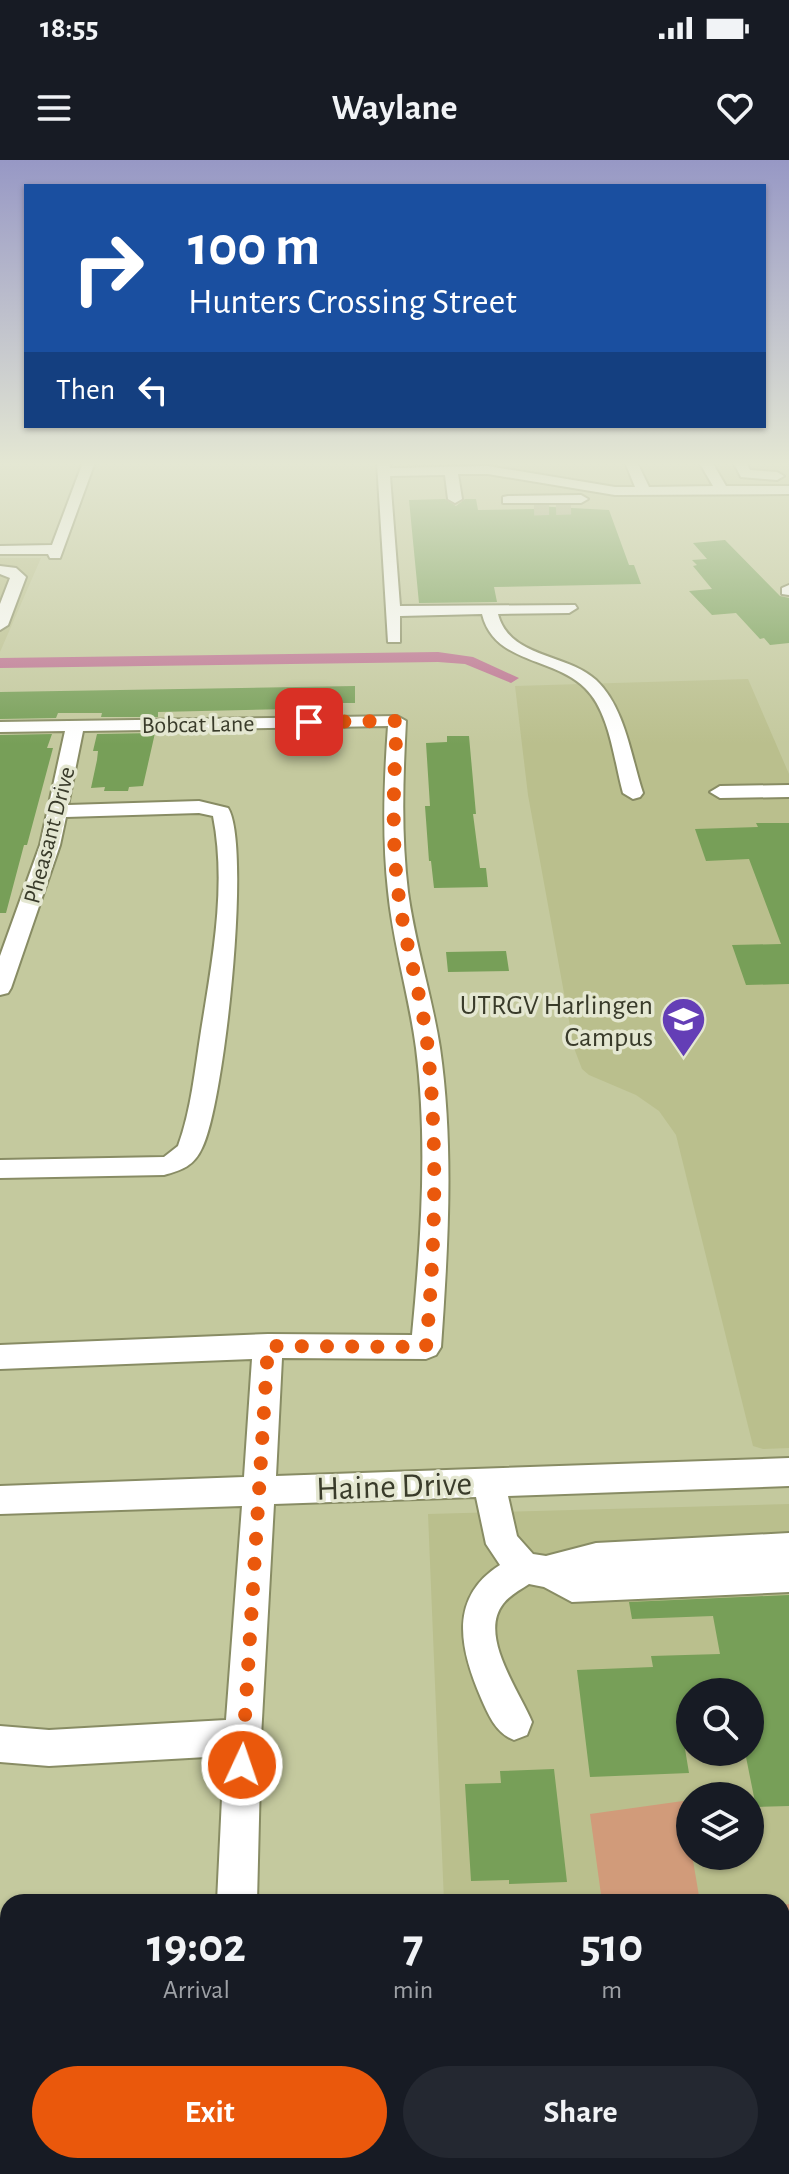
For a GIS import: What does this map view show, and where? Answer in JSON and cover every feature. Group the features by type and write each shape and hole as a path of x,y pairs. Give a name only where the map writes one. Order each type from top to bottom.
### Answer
{"street":[{"path":"389,556 394,639"},
{"path":"0,625 18,577 4,570"},
{"path":"392,611 569,608"},
{"path":"489,609 490,625 497,636 509,645 575,672 598,691 633,793"},
{"name":"Bobcat Lane","path":"0,727 397,721 393,801 398,892 428,1049 433,1138 433,1263 426,1347 268,1346"},
{"name":"Pheasant Drive","path":"0,988 35,893 59,811 75,726"},
{"path":"720,792 789,791"},
{"path":"0,1169 164,1166 178,1162 187,1154 192,1143 212,1041 228,911 224,818 221,812 199,807 59,811"},
{"path":"0,1357 268,1346 243,1737 237,1894"},
{"name":"Haine Drive","path":"0,1500 789,1472"},
{"path":"490,1482 503,1544 537,1570 572,1586 789,1576"},
{"path":"514,1722 497,1697 477,1633 489,1595 537,1570 596,1558 789,1548"},
{"path":"0,1744 49,1748 243,1737"}],"shaded area":[{"path":"0,558 41,558 0,652"},
{"name":"UTRGV Harlingen Campus","path":"748,679 789,774 789,1448 763,1449 753,1446 676,1135 659,1111 636,1095 589,1075 582,1069 574,1048 528,795 515,686"},
{"path":"789,1504 789,1894 444,1894 428,1514"},
{"path":"676,1802 676,1870 695,1870 699,1894 601,1894 590,1814"}],"building":[{"path":"414,556 626,556 629,565 634,565 641,584 494,587 497,602 419,603"},
{"path":"704,556 741,556 780,596 789,598 789,643 770,645 764,638 760,639 736,613 712,615 689,591 712,589 693,566 697,565 692,560 707,559"},
{"path":"355,686 355,703 338,703 338,708 158,712 158,717 58,713 56,718 0,719 0,692"},
{"path":"155,733 143,786 129,787 128,791 91,788 98,751 93,751 97,734"},
{"path":"52,734 47,748 53,748 27,845 24,845 6,913 0,913 0,735"},
{"path":"447,736 469,736 476,814 473,814 480,868 486,868 488,887 434,888 425,806 430,806 426,743 447,742"},
{"path":"756,823 789,823 789,984 746,985 732,945 781,944 749,859 706,861 695,829 758,827"},
{"path":"506,951 509,971 448,972 446,952"},
{"path":"789,1595 789,1806 764,1807 764,1782 751,1782 748,1766 764,1766 764,1678 676,1678 676,1766 688,1766 689,1773 590,1777 577,1670 653,1667 651,1656 720,1654 713,1616 632,1619 629,1602"},
{"path":"554,1769 567,1882 509,1884 509,1880 471,1881 465,1784 501,1783 500,1771"}],"waterway":[{"path":"0,663 438,657 468,660 511,678"}],"place":[{"name":"UTRGV Harlingen Campus","path":"684,1059"}],"route":[{"path":"242,1765 268,1346 426,1347 433,1263 435,1211 428,1049 398,892 394,839 397,721 309,722"}]}
